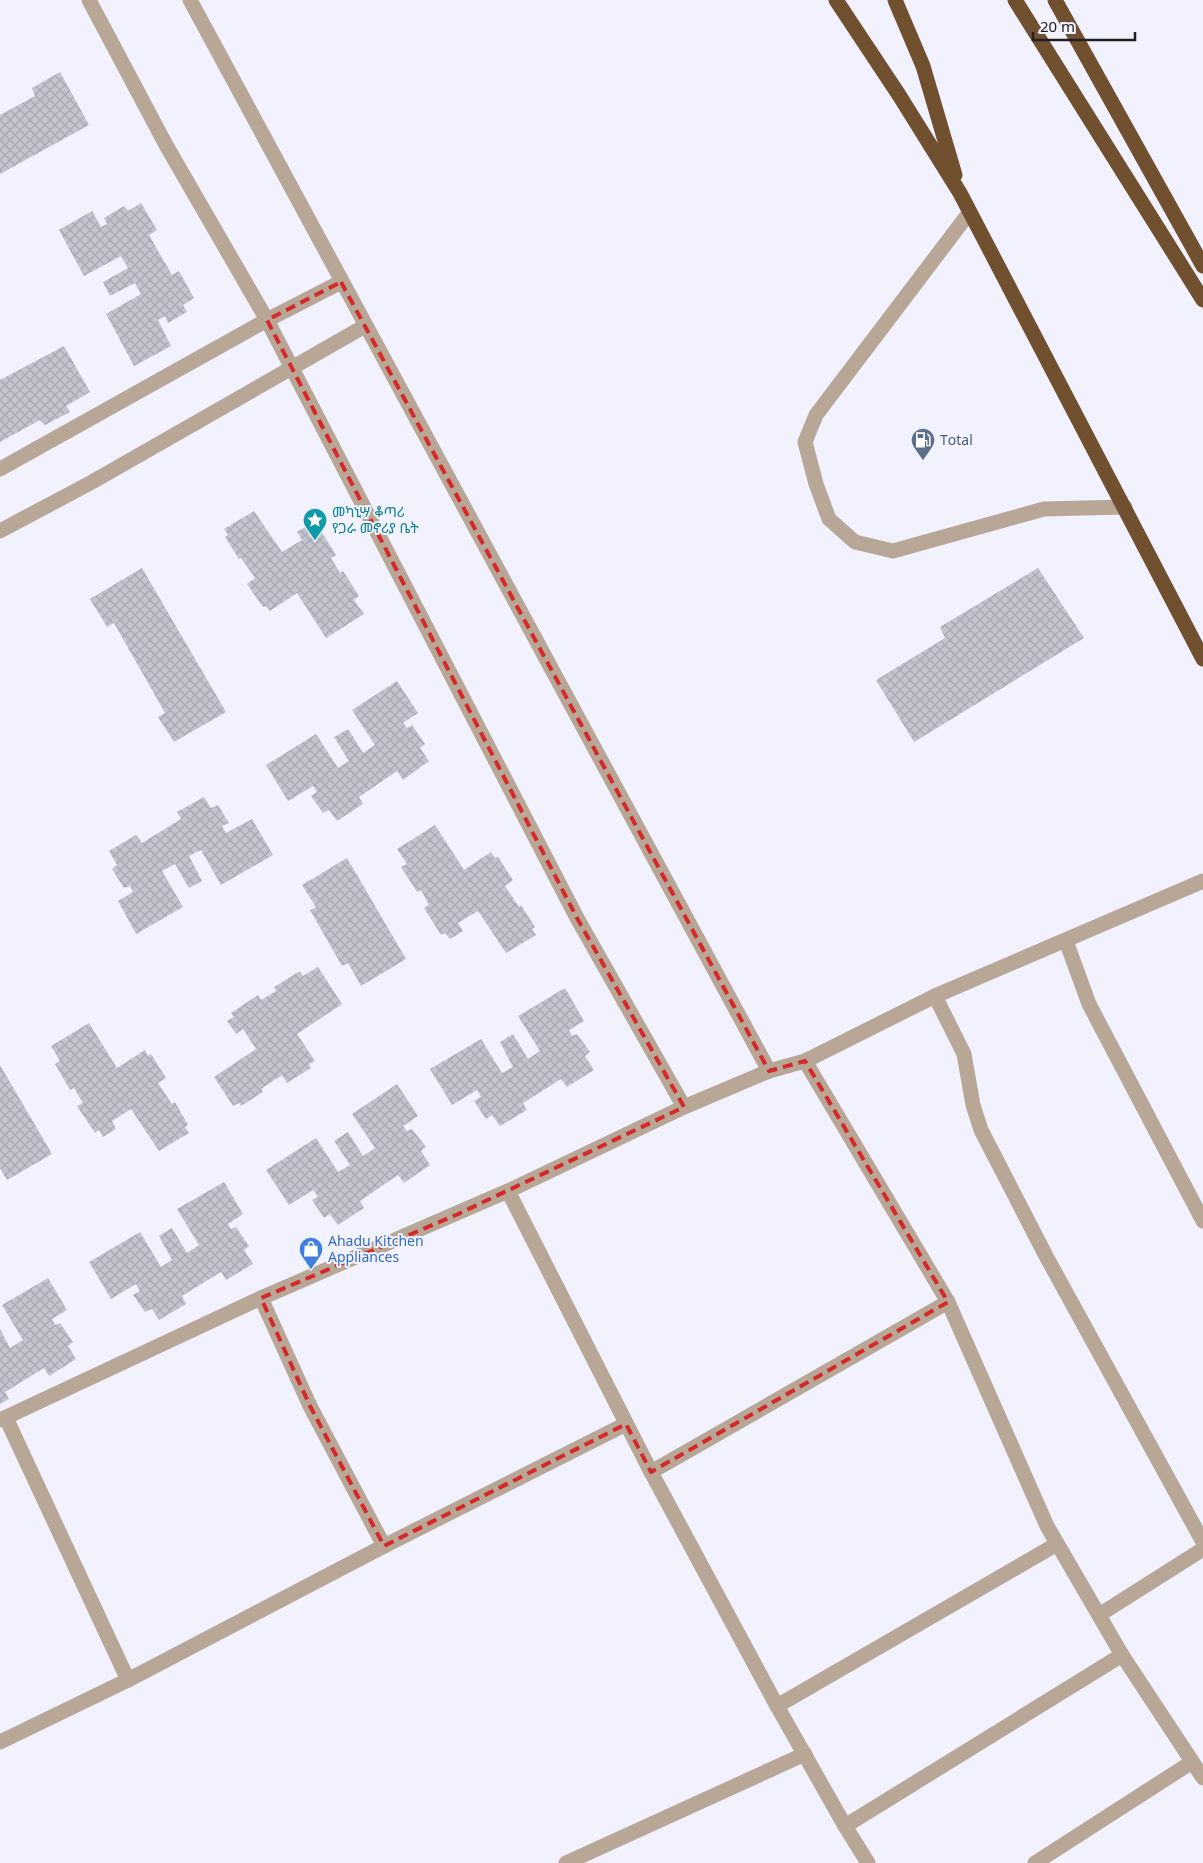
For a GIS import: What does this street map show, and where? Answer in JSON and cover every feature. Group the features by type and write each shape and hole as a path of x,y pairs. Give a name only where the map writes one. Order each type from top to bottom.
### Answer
{"highway":[{"path":"836,0 900,95 960,193 1203,659"},
{"path":"895,0 923,66 960,193"},
{"path":"1015,0 1203,300"},
{"path":"1055,0 1203,266"}],"street":[{"path":"89,0 166,145 267,320 577,918 684,1107"},
{"path":"190,0 769,1071"},
{"path":"970,213 816,414 805,442 816,484 829,519 855,542 893,551 1044,509 1125,507"},
{"path":"0,469 267,320 341,282"},
{"path":"0,530 100,477 293,369 365,326"},
{"path":"128,1680 3,1419 261,1298 508,1191 684,1107 769,1071 806,1061 935,996 1203,881"},
{"path":"1066,941 1090,1004 1203,1221"},
{"path":"935,996 964,1054 973,1105 981,1130 1046,1256 1203,1542"},
{"path":"806,1061 948,1302 1047,1526 1122,1655 1203,1778"},
{"path":"508,1191 650,1472 777,1706 868,1863"},
{"path":"261,1298 310,1406 384,1546"},
{"path":"650,1472 948,1302"},
{"path":"0,1742 128,1680 384,1546 626,1424"},
{"path":"777,1706 1057,1544"},
{"path":"1099,1615 1203,1549"},
{"path":"845,1826 1122,1655"},
{"path":"566,1863 805,1754"},
{"path":"1035,1863 1192,1762"}],"highlighted area":[{"path":"341,282 769,1071 805,1061 948,1302 651,1472 626,1424 384,1546 310,1406 261,1298 456,1215 684,1107 577,918 267,320"}],"building":[{"path":"60,72 89,125 0,174 0,115 35,96 32,88"},
{"path":"141,203 157,230 149,235 172,275 179,271 194,298 183,305 187,312 168,323 165,316 158,320 171,346 134,366 106,314 141,294 135,283 110,296 103,282 128,268 121,256 84,276 59,230 92,211 101,227 107,224 104,218 124,206 128,211"},
{"path":"64,346 90,392 66,406 70,412 45,425 40,420 0,442 0,380"},
{"path":"254,511 282,552 302,540 297,532 310,524 315,531 319,528 336,555 331,558 340,573 343,571 359,596 354,600 364,614 326,638 297,593 270,611 266,606 263,607 247,584 255,578 241,558 239,559 225,537 228,535 224,529"},
{"path":"142,568 226,712 174,742 158,717 165,713 114,623 107,627 90,599"},
{"path":"1038,568 1084,638 914,742 876,680 945,638 940,627"},
{"path":"397,681 418,713 403,723 407,728 412,725 425,744 420,748 429,761 403,780 397,771 359,797 363,804 337,821 329,810 323,813 311,796 317,792 313,786 288,801 266,765 316,734 338,768 349,761 334,737 348,729 363,753 375,745 352,710"},
{"path":"204,797 211,808 218,805 229,823 222,826 226,833 252,819 273,855 221,885 201,850 189,856 202,881 189,888 175,864 162,871 183,907 136,934 118,901 133,892 130,886 124,888 112,869 117,865 109,851 136,835 142,843 181,819 177,812"},
{"path":"435,825 464,870 491,852 495,858 498,857 513,880 505,886 519,907 521,905 535,927 532,929 536,935 506,953 478,911 458,923 463,931 450,939 445,933 441,935 424,908 429,905 421,890 417,892 401,867 407,864 397,849"},
{"path":"347,858 406,959 361,986 348,963 342,966 310,910 316,907 302,885"},
{"path":"318,967 342,1004 297,1034 315,1061 309,1064 311,1068 287,1083 282,1075 261,1089 263,1092 241,1106 239,1103 233,1106 214,1077 256,1049 243,1029 236,1034 227,1021 234,1017 231,1013 258,995 261,1000 276,991 274,987 300,971 303,976"},
{"path":"565,988 584,1021 569,1030 572,1036 577,1034 590,1052 585,1056 594,1070 567,1087 561,1079 523,1103 527,1110 500,1126 492,1115 486,1119 474,1101 481,1097 477,1090 452,1105 430,1069 481,1039 502,1073 513,1067 500,1042 513,1034 528,1059 540,1051 518,1016"},
{"path":"89,1023 117,1068 145,1050 148,1056 151,1054 166,1078 158,1083 172,1104 175,1102 188,1125 185,1127 189,1133 159,1151 131,1109 112,1121 116,1129 103,1137 99,1130 95,1133 77,1106 83,1103 74,1088 70,1090 55,1064 60,1061 51,1046"},
{"path":"0,1065 52,1154 7,1180 0,1168"},
{"path":"397,1084 418,1116 403,1126 407,1131 412,1129 426,1147 421,1151 430,1165 404,1183 398,1175 360,1201 364,1208 338,1225 330,1214 324,1218 312,1200 318,1197 313,1190 289,1205 266,1170 316,1138 338,1172 350,1165 334,1141 348,1132 363,1156 375,1148 352,1114"},
{"path":"224,1182 243,1214 228,1224 231,1229 236,1227 249,1246 244,1250 253,1264 226,1280 221,1272 182,1296 186,1304 159,1320 152,1309 145,1312 133,1295 140,1291 136,1284 111,1299 89,1262 140,1232 161,1267 172,1260 159,1236 172,1228 187,1253 199,1245 177,1209"},
{"path":"48,1278 67,1310 52,1319 55,1325 60,1323 73,1342 68,1346 76,1359 49,1376 44,1368 5,1392 9,1399 0,1404 0,1329 10,1348 23,1340 2,1305"}],"place":[{"name":"Total","path":"923,461"},
{"name":"መካኒሣ ቆጣሪ የጋራ መኖሪያ ቤት","path":"315,541"},
{"name":"Ahadu Kitchen Appliances","path":"311,1270"}]}
